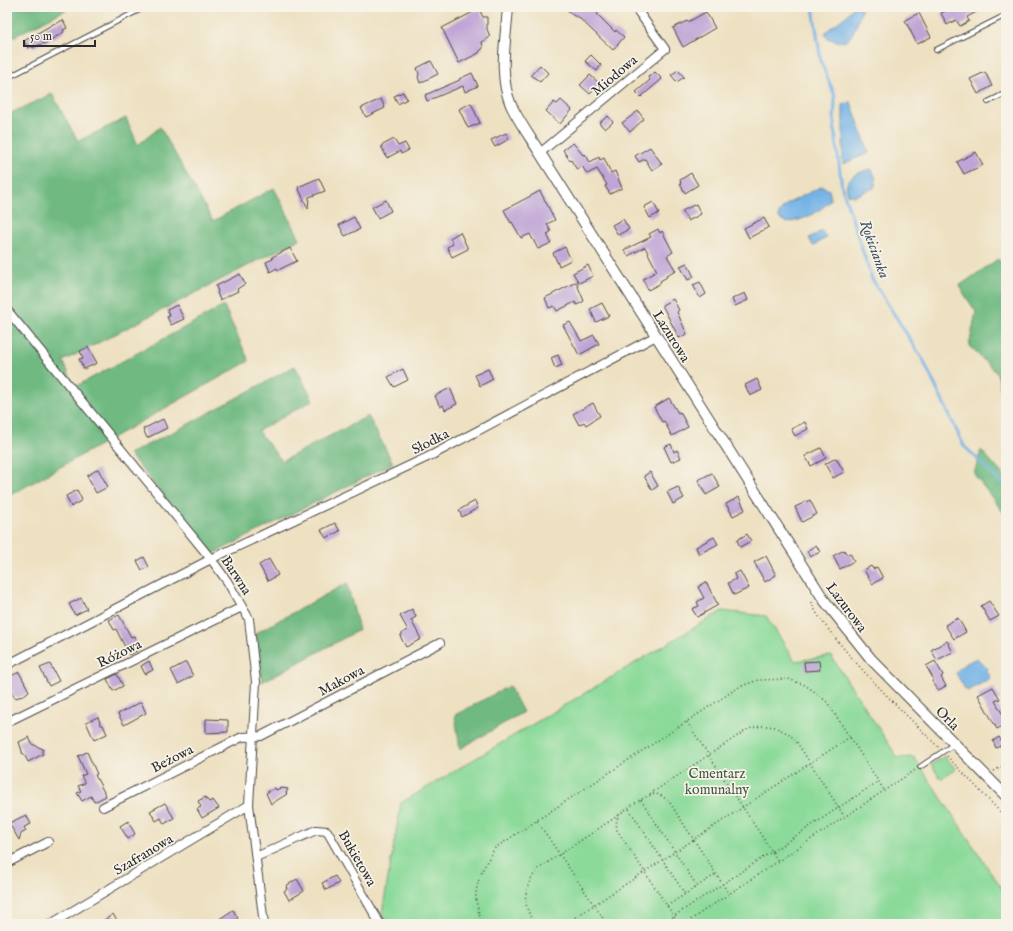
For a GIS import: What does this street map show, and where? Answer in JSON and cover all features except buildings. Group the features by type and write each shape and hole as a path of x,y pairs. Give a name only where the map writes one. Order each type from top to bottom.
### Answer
{"street":[{"name":"Lazurowa","path":"508,7 504,58 506,89 511,105 824,600 871,659"},
{"name":"Miodowa","path":"540,153 664,49 635,7"},
{"name":"Barwna","path":"7,310 228,581 249,619 256,682 249,805 264,924"},
{"name":"Słodka","path":"7,665 211,560 434,454 656,336"},
{"name":"Różowa","path":"7,722 242,607"},
{"name":"Makowa","path":"253,737 261,736 440,643"},
{"name":"Orla","path":"871,659 1006,796"},
{"name":"Beżowa","path":"103,807 242,737 253,737"},
{"name":"Szafranowa","path":"50,924 249,805"},
{"name":"Bukietowa","path":"256,857 316,830 327,831 380,924"},
{"path":"7,862 48,842"}],"lane":[{"path":"7,78 145,7"},
{"path":"936,50 1006,15"},
{"path":"988,102 1006,93"},
{"path":"920,767 954,743"}],"path":[{"path":"481,924 476,898 479,880 485,862 495,848 740,687 758,680 788,679 805,685 827,702 884,790"},
{"path":"687,722 778,861"},
{"path":"535,924 527,908 525,899 532,877 538,869 748,729 768,726 775,727 789,734 796,741 844,817"},
{"path":"565,924 850,737"},
{"path":"992,772 1006,764"},
{"path":"684,924 920,767"},
{"path":"980,770 971,780 1006,818"},
{"path":"662,924 879,781"},
{"path":"648,795 656,794 667,800 729,894"},
{"path":"641,800 697,886"},
{"path":"628,809 685,894"},
{"path":"621,814 616,823 617,830 679,924"},
{"path":"536,821 607,924"},
{"path":"667,906 716,874"}],"green space":[{"path":"7,7 71,7 7,40"},
{"path":"52,94 78,141 126,118 138,145 160,127 213,221 274,188 300,239 63,361 75,387 224,306 249,361 7,497 7,115"},
{"path":"998,259 1006,267 1006,412 997,373 969,346 976,312 959,286"},
{"path":"295,366 313,400 258,431 282,461 368,416 393,463 213,554 129,454 183,427"},
{"path":"981,450 1006,478 1006,516 974,474"},
{"path":"347,583 359,630 262,682 256,633"},
{"name":"Cmentarz komunalny","path":"722,611 766,616 795,661 831,656 898,758 914,757 1006,895 1006,924 388,924 382,913 401,803"},
{"path":"509,686 523,712 460,749 455,715"},
{"path":"944,756 956,769 941,779 931,765"}],"water":[{"path":"853,7 858,7 862,10 849,39 842,42 827,38 825,33 844,18"},
{"path":"851,102 869,153 843,164 843,105"},
{"path":"871,169 876,178 874,188 854,196 848,194 847,184 849,180 856,174"},
{"path":"822,186 829,190 830,201 820,209 805,218 787,223 779,218 779,213 787,204"},
{"path":"822,231 826,238 813,246 809,238"},
{"path":"975,659 978,659 987,668 987,672 990,676 989,679 968,691 965,689 956,673 962,666"}],"waterway":[{"name":"Rokicianka","path":"813,7 821,62 835,96 834,123 842,188 872,279 923,360 964,446 1006,487"}]}
